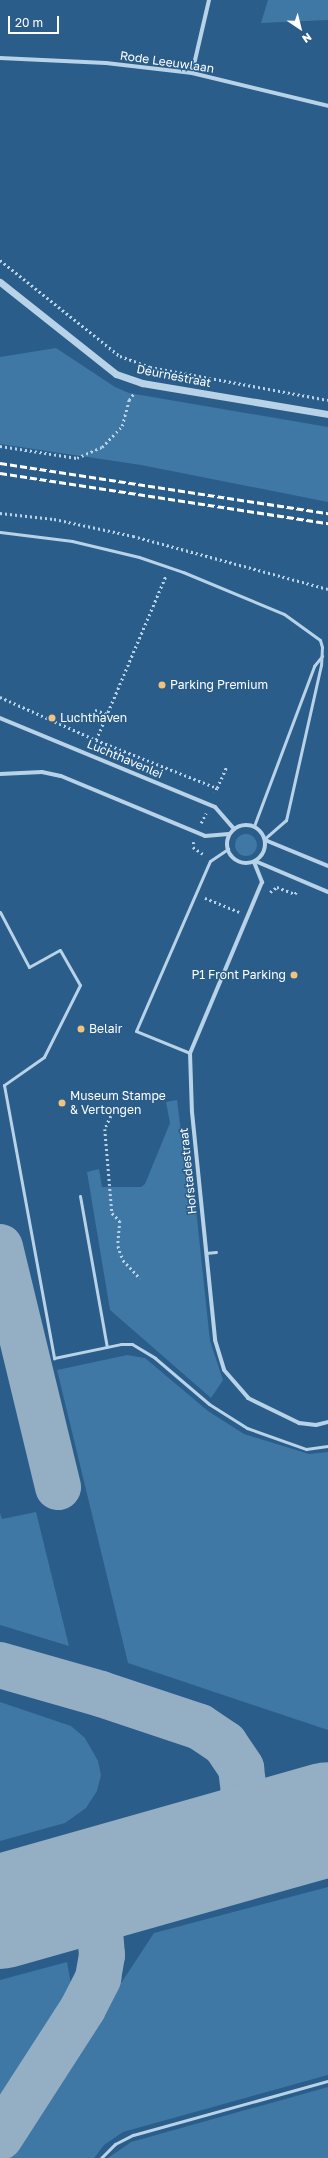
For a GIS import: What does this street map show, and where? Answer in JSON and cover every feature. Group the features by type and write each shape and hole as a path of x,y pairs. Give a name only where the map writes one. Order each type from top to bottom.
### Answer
{"street":[{"path":"192,73 209,0"},
{"name":"Rode Leeuwlaan","path":"0,58 106,63 192,73 328,106"},
{"name":"Deurnestraat","path":"0,282 116,374 142,383 328,414"},
{"name":"Luchthavenlei","path":"0,718 215,807 234,829"},
{"path":"0,774 42,772 61,776 206,836 229,834 234,829 241,826 254,826 265,839 328,866"},
{"path":"229,834 228,849 239,862 254,861 328,892"},
{"path":"254,861 264,851 265,839"},
{"name":"Hofstadestraat","path":"254,861 262,882 190,1053 192,1112 215,1340 224,1370 248,1398 284,1418 299,1423 316,1425 328,1422"}],"lane":[{"path":"0,532 93,545 169,568 284,614 320,640 323,655 286,820 265,839"},
{"path":"254,826 314,666 323,655"},
{"path":"190,1053 136,1031 210,861 228,849"},
{"path":"0,912 29,967 60,950 80,984 44,1057 4,1085 54,1358 107,1346 132,1344 141,1349 209,1404 247,1428 306,1449 328,1446"},
{"path":"80,1196 107,1346"},
{"path":"206,1254 216,1252"},
{"path":"101,2158 115,2144 133,2135 328,2081"}],"path":[{"path":"0,260 120,356 150,367 328,400"},
{"path":"0,446 77,458 102,447 122,426 129,400 142,383 150,367"},
{"path":"0,513 54,519 133,536 328,589"},
{"path":"96,740 169,568"},
{"path":"0,697 96,740 217,788"},
{"path":"96,710 107,714"},
{"path":"215,793 226,766"},
{"path":"195,837 193,847 204,853 200,859"},
{"path":"266,894 277,887 295,894 300,880"},
{"path":"196,895 248,915"},
{"path":"111,1116 105,1129 112,1213 120,1221 118,1240 120,1254 140,1278"}],"shaded area":[{"path":"268,0 328,0 328,20 261,23"},
{"path":"56,348 115,387 129,393 328,427 328,502 141,465 0,444 0,357"},
{"path":"246,834 254,837 257,845 254,853 246,856 238,853 235,845 238,837"},
{"path":"177,1100 186,1172 192,1171 210,1341 223,1380 211,1398 110,1310 87,1172 99,1169 102,1187 141,1187 145,1184 170,1123 166,1102"},
{"path":"127,1355 145,1358 208,1411 244,1434 309,1454 328,1452 328,1730 128,1663 57,1370"},
{"path":"36,1512 69,1646 0,1625 0,1513 2,1519"},
{"path":"0,1702 71,1726 85,1738 98,1761 101,1775 97,1791 86,1808 65,1823 0,1841"},
{"path":"328,1887 328,2075 123,2132 104,2145 94,2158 6,2158 154,1933"},
{"path":"67,1962 72,1990 67,2003 0,2105 0,1980"},
{"path":"328,2087 328,2158 108,2158 131,2142"}],"taxiway":[{"path":"0,1247 58,1487"},
{"path":"0,1665 101,1694 200,1727 225,1744 241,1768 244,1791 241,1807 229,1830 203,1854"},
{"path":"0,2137 83,2008 98,1978 102,1955 100,1932 91,1917 62,1899 32,1904"}],"runway":[{"path":"0,1912 328,1819"}],"railway":[{"path":"0,463 328,513"},
{"path":"0,473 328,523"}],"place":[{"name":"Parking Premium","path":"162,685"},
{"name":"Luchthaven","path":"52,718"},
{"name":"P1 Front Parking","path":"294,975"},
{"name":"Belair","path":"81,1029"},
{"name":"Museum Stampe & Vertongen","path":"62,1103"}]}
